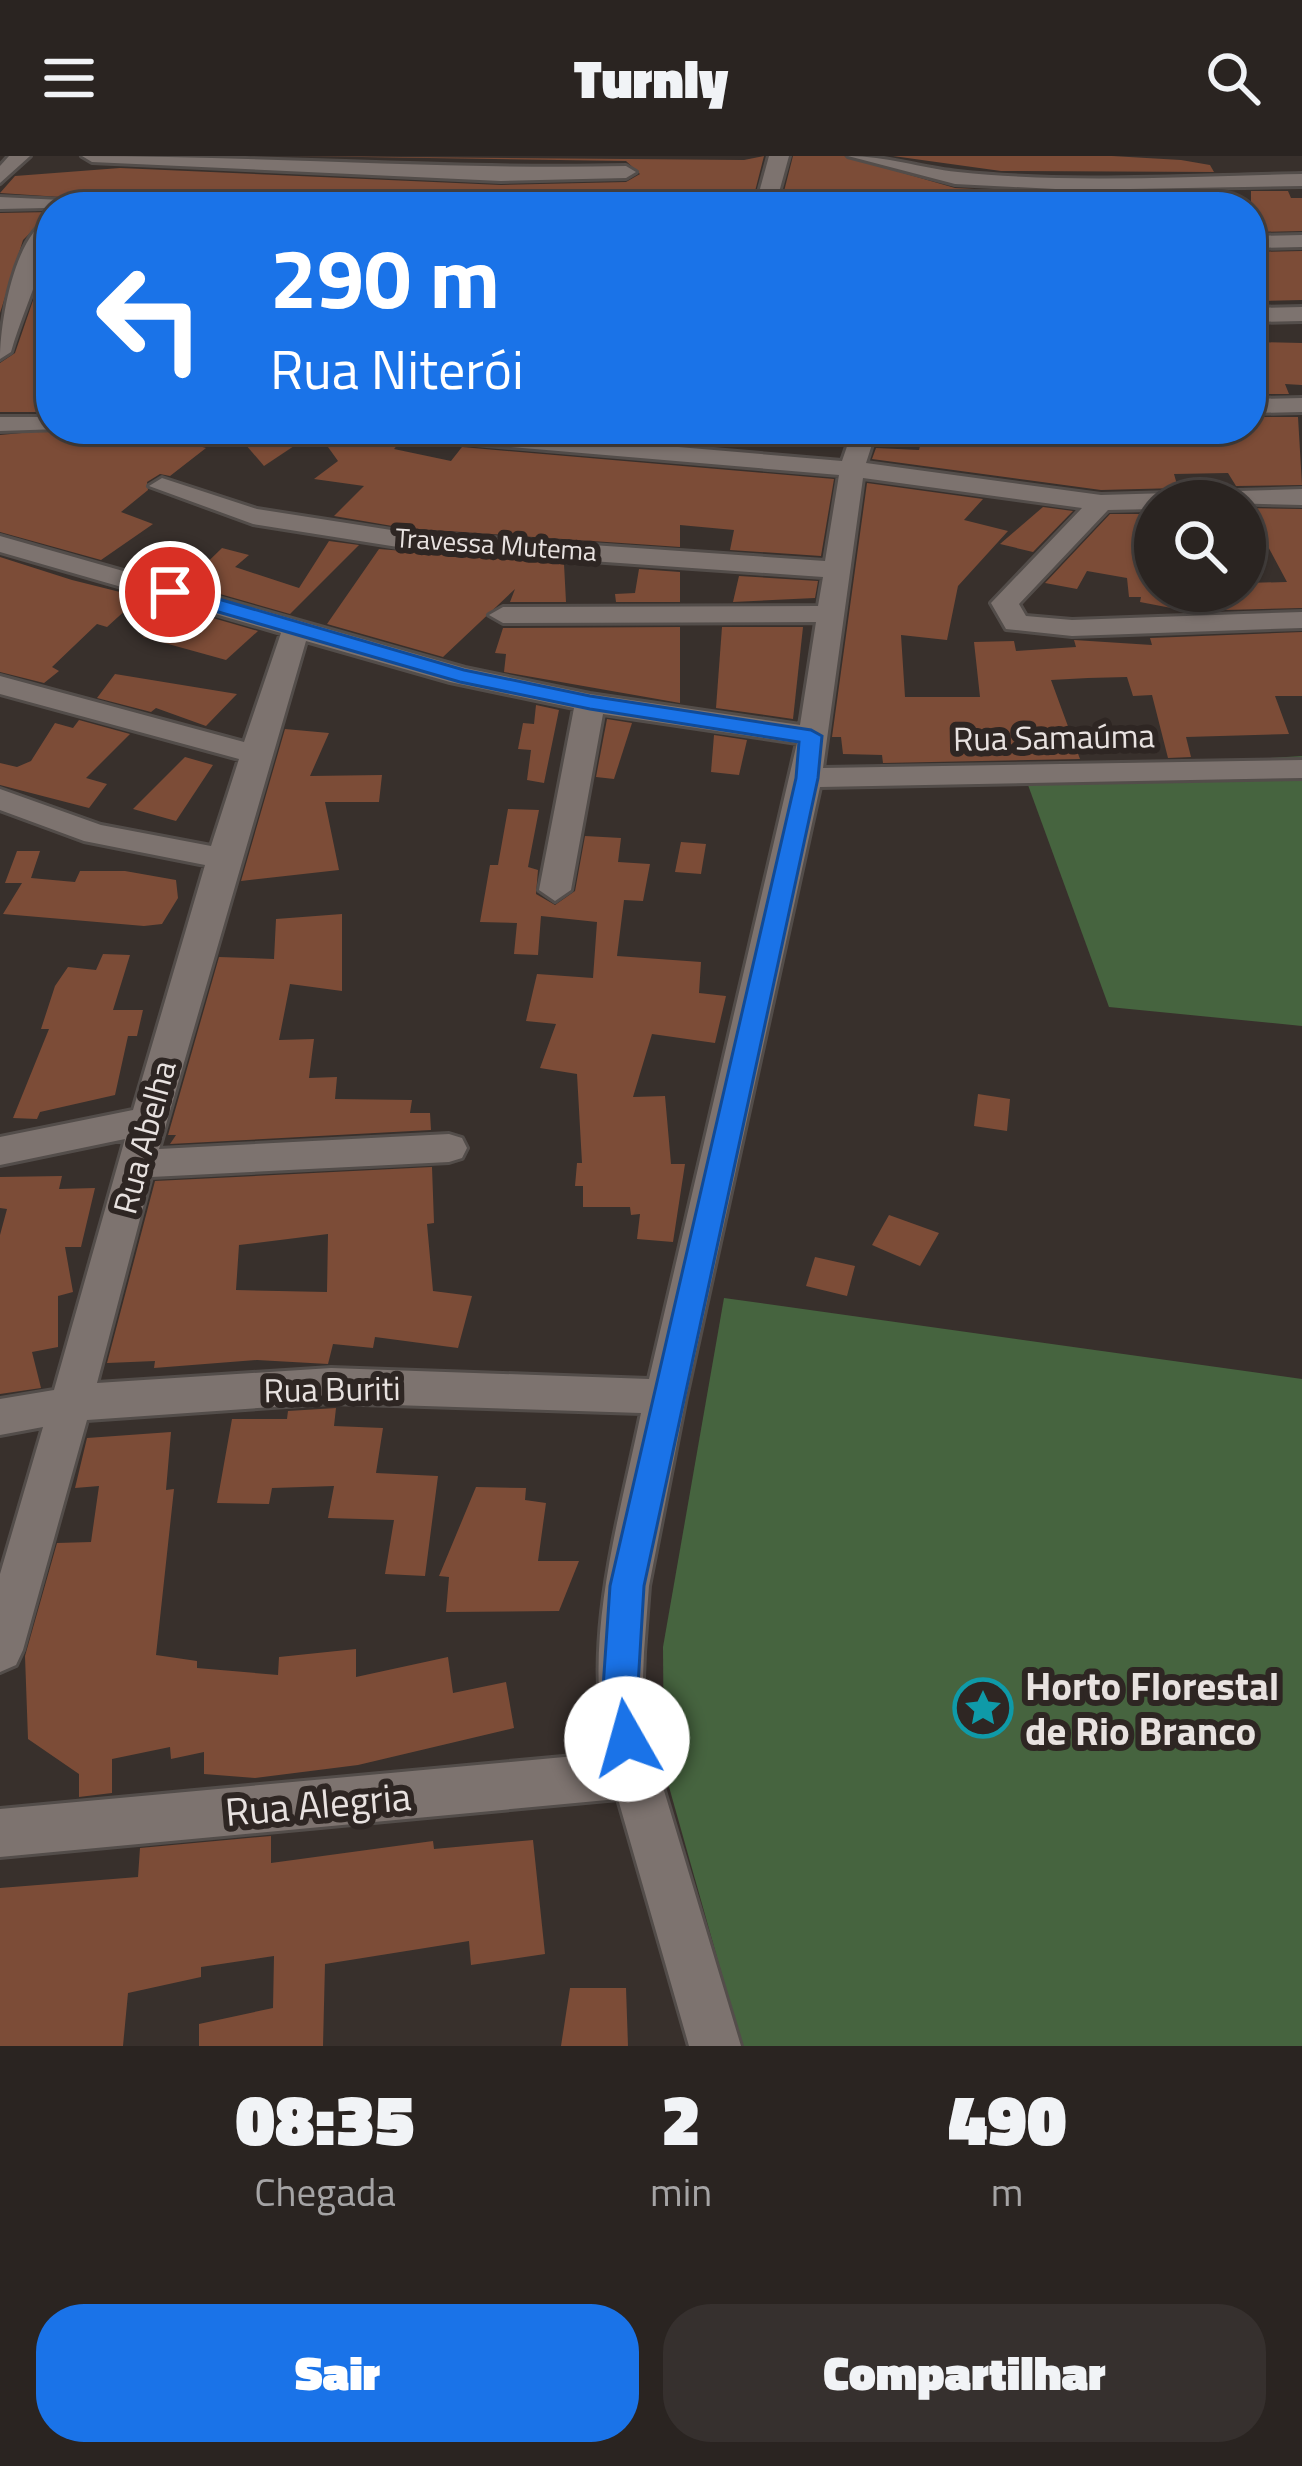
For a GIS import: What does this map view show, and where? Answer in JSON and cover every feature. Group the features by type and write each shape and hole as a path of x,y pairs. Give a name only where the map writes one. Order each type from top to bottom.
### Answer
{"street":[{"path":"0,177 20,156"},
{"path":"92,156 501,175 627,173"},
{"path":"769,192 779,156"},
{"path":"858,156 955,178 1075,184 1302,180"},
{"path":"950,192 965,156"},
{"path":"1075,184 1077,192"},
{"path":"0,203 36,208"},
{"path":"1266,242 1302,241"},
{"path":"0,352 10,288 36,250"},
{"path":"1266,315 1302,314"},
{"path":"1266,406 1302,405"},
{"path":"0,424 36,424"},
{"path":"558,444 852,469 1101,503 1134,502"},
{"path":"715,2046 635,1774 620,1703 621,1652 627,1586 665,1397 807,778 833,614 835,570 860,444"},
{"name":"Travessa Mutema","path":"162,486 253,516 404,540 835,570"},
{"path":"1266,498 1302,497"},
{"path":"1101,503 1005,603 1016,623 1072,628 1302,620"},
{"path":"0,544 460,676 590,703 811,736"},
{"path":"503,615 833,614"},
{"name":"Rua Abelha","path":"0,1650 74,1401 144,1121 297,627"},
{"path":"0,685 254,754"},
{"path":"555,890 590,703"},
{"name":"Rua Samaúma","path":"807,778 1302,769"},
{"path":"0,800 95,834 226,859"},
{"path":"0,1151 144,1121"},
{"path":"137,1163 449,1148"},
{"name":"Rua Buriti","path":"0,1417 74,1401 484,1386 665,1397"},
{"name":"Rua Alegria","path":"0,1833 635,1774"}],"green space":[{"path":"1302,756 1302,1026 1109,1007 1024,774"},
{"name":"Horto Florestal de Rio Branco","path":"724,1298 1302,1379 1302,2046 742,2046 664,1769 663,1647"}],"building":[{"path":"295,156 744,160 764,156 755,192 0,193 15,176 120,168 501,185 626,182 640,174 626,161"},
{"path":"793,156 844,156 955,188 1035,192 784,192"},
{"path":"893,156 1112,156 1181,160 1210,165 1214,172 1001,171"},
{"path":"1288,191 1291,198 1302,198 1302,231 1266,232 1266,192 1251,192"},
{"path":"36,212 36,227 23,240 0,313 0,213"},
{"path":"1302,251 1302,300 1266,301 1266,252"},
{"path":"36,292 36,412 0,412 0,363 15,353"},
{"path":"1266,342 1302,343 1302,385 1285,384 1289,394 1266,394"},
{"path":"1266,417 1298,417 1302,485 1266,486 1266,480 1232,480 1228,473 1174,474 1176,480 1134,480 1134,489 1101,490 872,459 876,448 1266,444"},
{"path":"36,432 36,444 192,444 206,448 170,476 160,474 147,482 148,490 121,512 153,524 101,560 0,532 0,435"},
{"path":"245,444 297,444 264,466"},
{"path":"326,444 398,444 394,449 451,461 462,447 834,479 821,556 730,550 734,530 680,525 680,547 404,528 334,516 364,486 314,479 338,461"},
{"path":"867,483 983,499 964,520 1008,531 958,586 947,640 901,635 905,697 980,697 974,642 1014,641 1016,651 1076,647 1074,640 1152,645 1150,638 1302,632 1302,696 1275,696 1289,734 1186,737 1191,757 1168,758 1152,695 1133,696 1127,677 1088,678 1051,680 1080,759 883,763 882,755 843,754 841,737 832,737"},
{"path":"1043,507 1073,511 1033,552 1000,544"},
{"path":"1266,508 1302,509 1302,608 1266,609 1266,582 1287,582 1266,543"},
{"path":"1110,514 1134,514 1134,597 1129,597 1127,578 1087,571 1077,589 1045,583"},
{"path":"329,541 359,545 290,614 185,584 222,548 249,555 235,567 299,588"},
{"path":"379,549 564,564 566,602 510,602 515,589 443,657 327,624"},
{"path":"0,557 140,597 107,627 97,624 52,667 59,671 44,683 0,672"},
{"path":"639,569 680,572 680,602 616,602 615,594 635,593"},
{"path":"739,576 818,581 815,598 733,602"},
{"path":"168,605 258,631 226,660 143,637"},
{"path":"680,627 680,703 504,672 506,654 495,653 503,628"},
{"path":"722,627 803,627 793,719 716,708"},
{"path":"115,674 237,694 206,726 156,708 151,712 97,698"},
{"path":"536,705 559,710 544,783 527,780 531,750 518,749 523,723 534,724"},
{"path":"607,719 632,723 614,779 596,777"},
{"path":"79,720 130,734 86,778 107,784 89,808 0,785 0,763 17,767 31,761 55,723 73,728"},
{"path":"285,729 329,733 310,776 382,775 379,802 325,802 339,870 241,881"},
{"path":"714,735 747,740 739,775 711,772"},
{"path":"185,757 213,765 176,821 133,809"},
{"path":"508,809 539,810 528,867 538,870 536,894 555,905 575,891 585,836 621,838 618,862 650,864 643,901 624,900 617,956 701,962 699,993 726,996 715,1043 652,1034 633,1097 665,1096 671,1164 685,1164 673,1242 637,1239 640,1214 631,1215 630,1207 583,1207 583,1186 575,1186 577,1163 582,1163 577,1074 540,1068 556,1024 526,1021 537,974 593,978 597,922 541,916 538,955 514,954 517,923 480,922 490,865 498,865"},
{"path":"681,842 706,844 701,874 675,872"},
{"path":"17,851 40,851 31,878 75,882 80,871 125,871 176,880 178,898 162,924 144,926 3,914 22,883 5,883"},
{"path":"342,914 342,991 290,984 279,1040 314,1039 309,1078 337,1077 335,1099 412,1100 410,1113 430,1113 431,1130 170,1144 176,1135 168,1135 219,957 274,959 276,919"},
{"path":"103,954 130,955 113,1010 143,1010 137,1036 128,1036 115,1095 40,1112 37,1119 13,1118 49,1029 41,1029 55,986 68,967 96,970"},
{"path":"978,1094 1010,1099 1007,1131 974,1126"},
{"path":"432,1167 434,1223 427,1224 433,1291 472,1296 458,1348 375,1337 373,1348 333,1344 328,1364 257,1360 154,1368 155,1361 107,1363 155,1181","holes":["328,1234 327,1292 236,1290 239,1245"]},
{"path":"62,1176 59,1189 95,1188 81,1247 65,1247 73,1292 58,1296 58,1347 32,1352 41,1388 0,1394 0,1235 7,1209 0,1208 0,1177"},
{"path":"889,1215 939,1233 920,1266 872,1245"},
{"path":"815,1257 855,1266 847,1296 806,1286"},
{"path":"336,1408 334,1426 383,1428 376,1473 438,1476 425,1576 385,1574 394,1520 328,1518 334,1486 272,1488 269,1504 217,1503 232,1419 287,1419 288,1411"},
{"path":"171,1432 166,1490 174,1489 156,1655 197,1661 197,1668 278,1675 279,1657 356,1649 356,1677 448,1657 453,1693 506,1682 514,1728 358,1765 255,1778 204,1774 204,1752 171,1759 170,1747 112,1759 112,1793 79,1797 79,1774 28,1739 25,1656 57,1543 91,1542 99,1486 75,1488 87,1438"},
{"path":"476,1487 526,1488 525,1500 546,1503 538,1561 579,1561 559,1611 446,1612 449,1577 439,1576"},
{"path":"271,1836 271,1863 433,1841 434,1849 533,1840 545,1954 471,1965 469,1941 325,1964 323,2046 199,2046 199,2024 273,2008 274,1956 201,1967 201,1977 128,1993 123,2046 0,2046 0,1888 138,1877 140,1848"},
{"path":"570,1988 626,1988 628,2046 561,2046"}],"place":[{"name":"Horto Florestal de Rio Branco","path":"983,1708"}],"route":[{"path":"170,592 460,676 590,703 811,736 807,778 665,1397 627,1586 620,1703 627,1739"}]}
